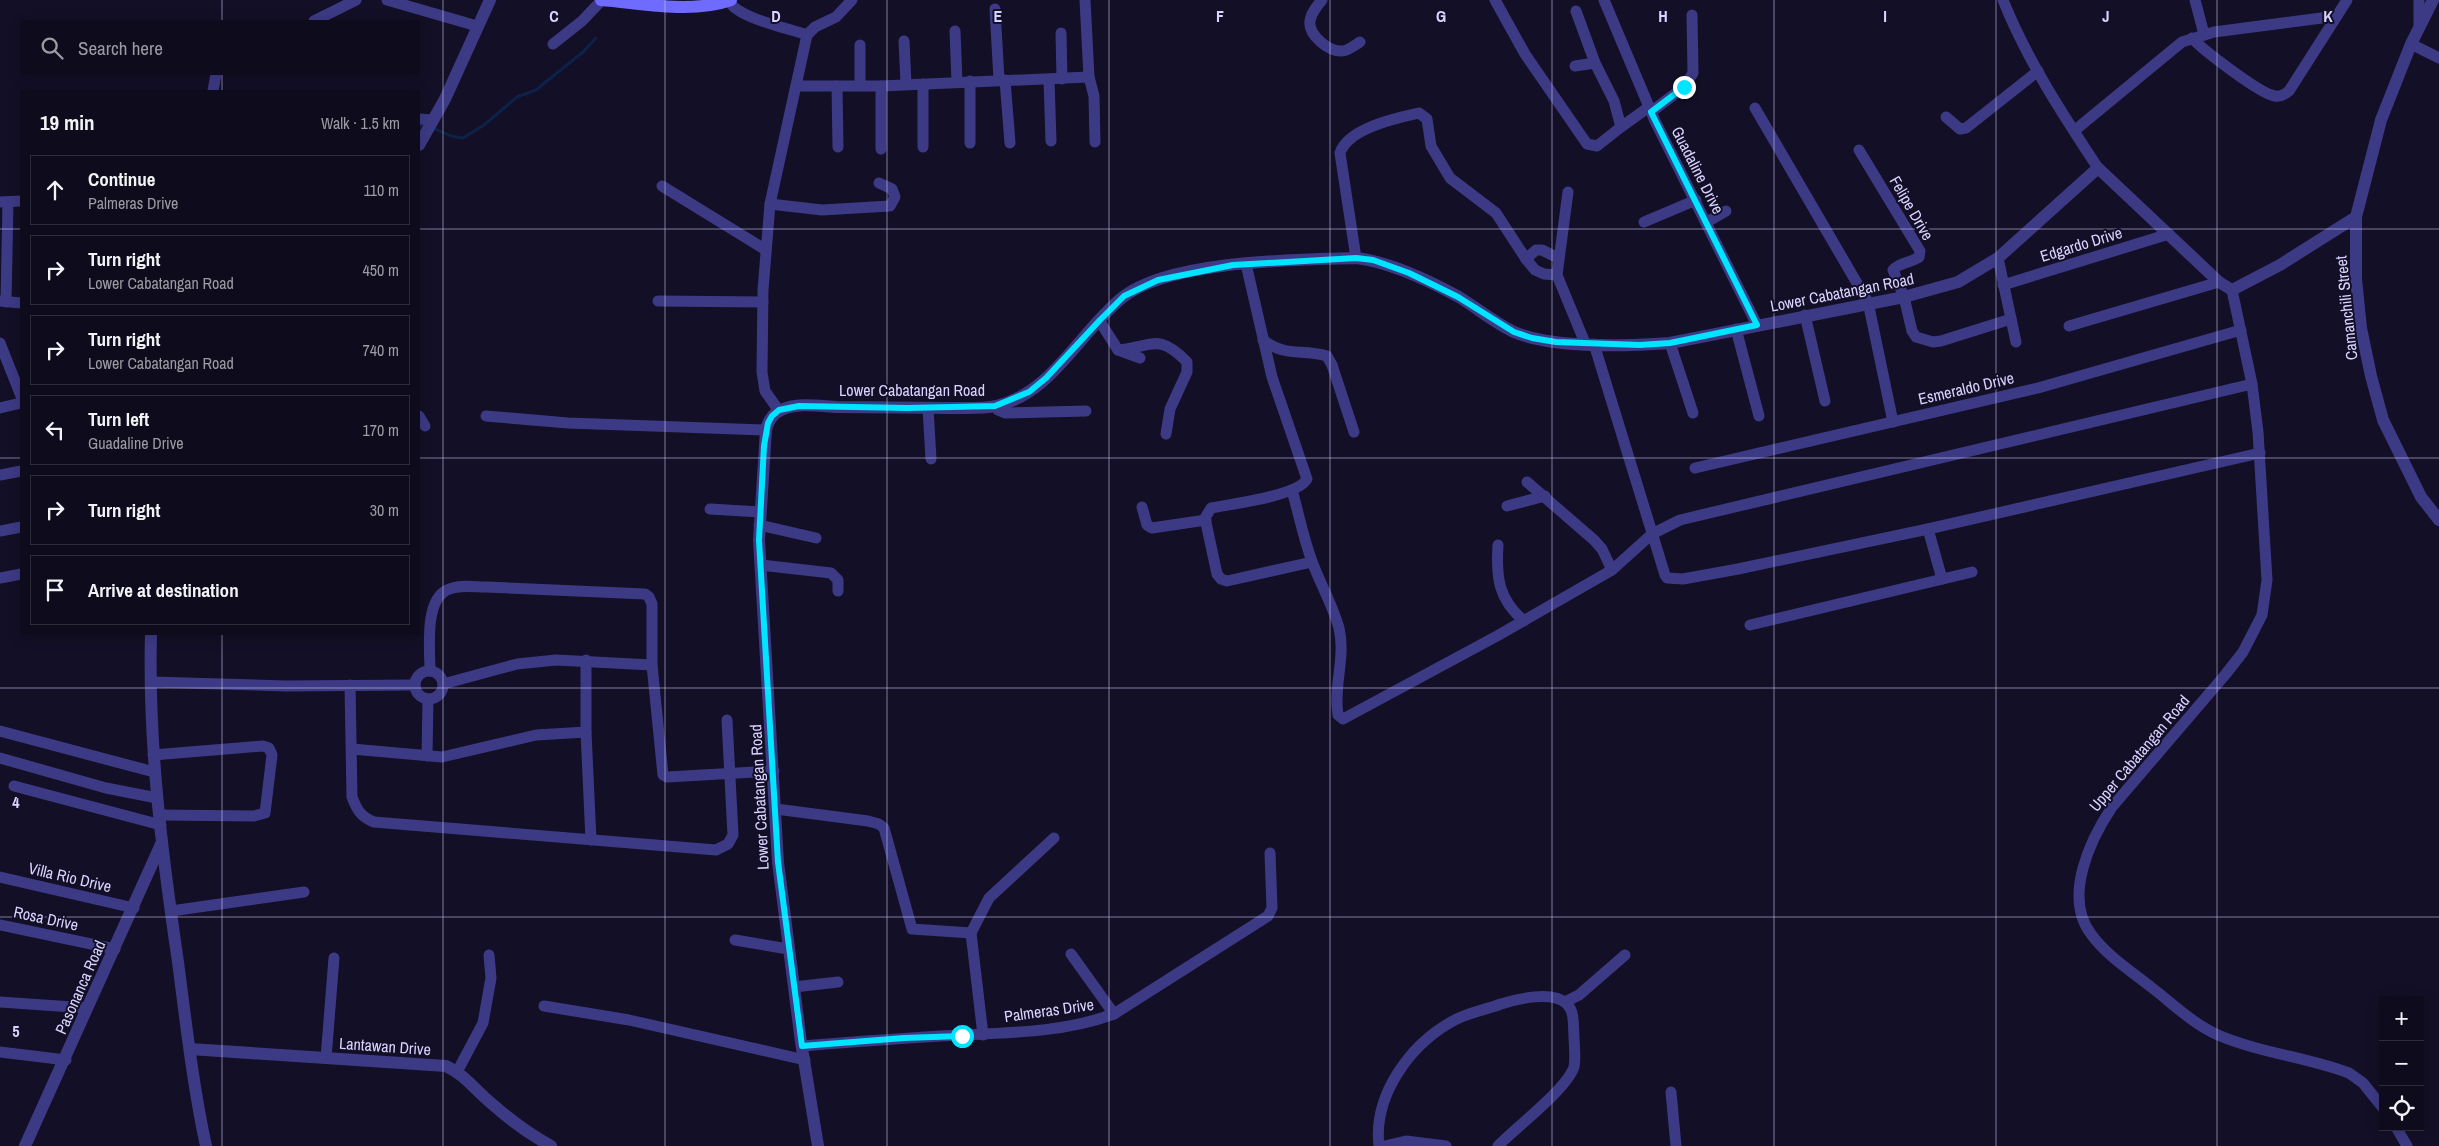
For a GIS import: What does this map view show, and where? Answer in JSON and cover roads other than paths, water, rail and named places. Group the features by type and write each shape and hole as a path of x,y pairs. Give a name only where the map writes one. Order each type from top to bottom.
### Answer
{"main road":[{"path":"601,0 700,6 730,0"}],"street":[{"path":"316,20 356,0"},
{"path":"387,0 477,26"},
{"path":"420,143 445,99 490,0"},
{"path":"553,44 582,21 601,0"},
{"path":"730,0 733,8 744,14 807,34"},
{"path":"779,410 763,384 763,302 770,204 807,34 815,26 836,17 852,0"},
{"path":"1084,0 1089,77 1094,96 1095,142"},
{"path":"1322,0 1310,18 1310,26 1319,40 1336,50 1344,51 1360,42"},
{"path":"1495,0 1501,15 1525,54 1587,144 1597,146 1621,127 1684,87 1692,73 1692,15"},
{"name":"Guadaline Drive","path":"1604,0 1650,109 1757,325"},
{"path":"2004,0 2014,28 2038,71 2098,168 2219,282 2232,290 2280,265 2356,217"},
{"path":"2195,0 2204,34"},
{"path":"2187,40 2269,94 2283,95 2289,92 2347,0"},
{"path":"2419,0 2420,24"},
{"name":"Camanchili Street","path":"2433,0 2411,44 2381,120 2356,217 2356,279 2361,328 2383,420 2421,497 2439,520"},
{"path":"995,9 1010,143"},
{"path":"1576,11 1595,63 1614,101 1621,127"},
{"path":"2074,131 2187,40 2204,34 2336,16"},
{"path":"2187,40 2199,20"},
{"path":"955,31 957,82"},
{"path":"1061,33 1062,79"},
{"path":"904,42 906,84"},
{"path":"2411,44 2439,58"},
{"path":"860,45 860,85"},
{"path":"1575,66 1595,63"},
{"path":"1946,117 1960,129 1966,128 2038,71"},
{"path":"213,90 216,75"},
{"path":"797,86 881,86 1089,77"},
{"path":"1049,80 1051,141"},
{"path":"970,81 970,143"},
{"path":"922,84 924,146"},
{"path":"837,86 838,147"},
{"path":"881,86 881,149"},
{"path":"1755,108 1868,302 1893,422"},
{"path":"1356,258 1340,153 1342,146 1382,122 1419,113 1427,120 1431,146 1450,178 1496,214 1535,270 1544,274 1557,275"},
{"path":"420,119 433,120"},
{"name":"Felipe Drive","path":"1859,150 1920,251 1920,255 1916,260 1896,266 1893,270 1904,297"},
{"name":"Lower Cabatangan Road","path":"818,1146 788,949 778,862 774,771 760,565 759,525 766,430 772,416 779,410 799,406 928,408 995,406 1015,400 1040,383 1124,296 1158,280 1180,274 1246,264 1356,258 1373,260 1409,273 1458,297 1514,332 1556,342 1640,345 1670,343 1868,302 1904,297 1958,282 1998,258 2098,168"},
{"path":"770,204 822,210 890,206 895,197 892,189 878,183"},
{"path":"662,186 766,250"},
{"path":"1568,192 1557,275 1590,344 1667,578 1677,579 1738,569 1928,529 2260,452"},
{"path":"1644,222 1696,200"},
{"path":"20,201 4,202 3,302 20,303"},
{"path":"1707,222 1726,211"},
{"name":"Edgardo Drive","path":"2003,285 2169,234"},
{"path":"1526,259 1536,250 1542,250 1558,258"},
{"path":"1998,258 2016,342"},
{"path":"1246,264 1275,384 1307,474 1305,484 1292,490 1211,508 1206,520 1218,574 1221,579 1227,580 1312,562"},
{"path":"2069,326 2219,282"},
{"name":"Upper Cabatangan Road","path":"2232,290 2252,384 2260,452 2267,580 2262,615 2243,652 2112,807 2102,822 2084,866 2080,909 2091,934 2106,950 2205,1028 2238,1042 2349,1073 2363,1084 2379,1103"},
{"path":"1904,297 1912,331 1916,337 1925,340 1941,341 2011,319"},
{"path":"658,301 763,302"},
{"path":"1805,315 1825,401"},
{"path":"1100,320 1118,350 1140,358"},
{"path":"1736,329 1759,416"},
{"name":"Esmeraldo Drive","path":"1695,468 2038,388 2242,330"},
{"path":"1263,340 1274,348 1285,352 1316,352 1327,356 1332,365 1354,432"},
{"path":"1118,350 1156,342 1163,343 1188,362 1188,372 1170,409 1166,434"},
{"path":"0,343 20,393"},
{"path":"1670,343 1692,413"},
{"path":"1292,490 1312,562 1338,627 1341,664 1336,706 1338,715 1343,719 1524,621 1612,570 1652,534 1680,520 1727,507 2252,384"},
{"path":"0,408 20,403"},
{"path":"995,406 998,410 1006,413 1086,411"},
{"path":"928,408 931,459"},
{"path":"486,416 596,425 766,430"},
{"path":"0,475 20,471"},
{"path":"1527,482 1594,540 1602,549 1612,570"},
{"path":"1507,506 1545,496"},
{"path":"1142,507 1147,525 1152,528 1206,520"},
{"path":"710,509 760,512"},
{"path":"759,525 816,538"},
{"path":"0,531 20,527"},
{"path":"1928,529 1942,579"},
{"path":"1498,545 1497,560 1501,590 1510,609 1524,621"},
{"path":"760,565 831,574 838,580 838,591"},
{"path":"1750,625 1972,572"},
{"path":"0,578 20,574"},
{"path":"430,671 431,611 437,600 446,590 460,587 644,594 649,597 652,604 652,665 663,775 667,777 774,771"},
{"path":"152,635 151,682 154,772 190,1049 206,1146"},
{"path":"443,684 440,677 430,671 421,674 415,686 418,693 428,699 437,696 443,684 517,664 556,660 586,660 652,665"},
{"path":"586,660 586,732 591,840"},
{"path":"151,682 286,686 415,686"},
{"path":"350,685 352,797 358,811 366,819 374,822 716,850 728,844 733,835 727,720"},
{"path":"427,756 428,699"},
{"path":"0,731 154,772"},
{"path":"352,749 427,756 457,755 536,735 586,732"},
{"path":"14,786 160,820 254,816 265,812 272,755 269,748 263,746 153,755"},
{"path":"0,758 106,788 157,798"},
{"path":"776,809 880,824 884,828 912,929 971,933"},
{"path":"983,1035 971,933 989,898 1054,838"},
{"name":"Pasonanca Road","path":"26,1146 134,908 163,839"},
{"name":"Palmeras Drive","path":"802,1046 904,1038 983,1035 1094,1022 1114,1014 1268,916 1272,908 1270,853"},
{"name":"Villa Rio Drive","path":"0,877 134,908"},
{"path":"171,911 304,892"},
{"name":"Rosa Drive","path":"0,925 115,949"},
{"path":"735,940 788,949"},
{"path":"1071,954 1114,1014"},
{"path":"457,1072 484,1023 491,978 489,955"},
{"path":"1565,1002 1579,995 1625,955"},
{"path":"326,1058 334,958"},
{"path":"794,987 838,982"},
{"path":"1379,1146 1377,1129 1382,1107 1398,1071 1436,1033 1451,1022 1517,999 1538,996 1565,1002 1572,1010 1573,1068 1558,1088 1498,1146"},
{"path":"0,1002 87,1008"},
{"path":"544,1006 657,1026 805,1060"},
{"name":"Lantawan Drive","path":"190,1049 446,1066 457,1072 517,1124 551,1146"},
{"path":"0,1052 66,1060"},
{"path":"1671,1092 1676,1146"},
{"path":"2398,1131 2407,1146"},
{"path":"1385,1146 1406,1140 1446,1146"}],"waterway":[{"path":"433,128 451,136 463,138 484,125 517,97 536,90 583,52 596,38"}]}
